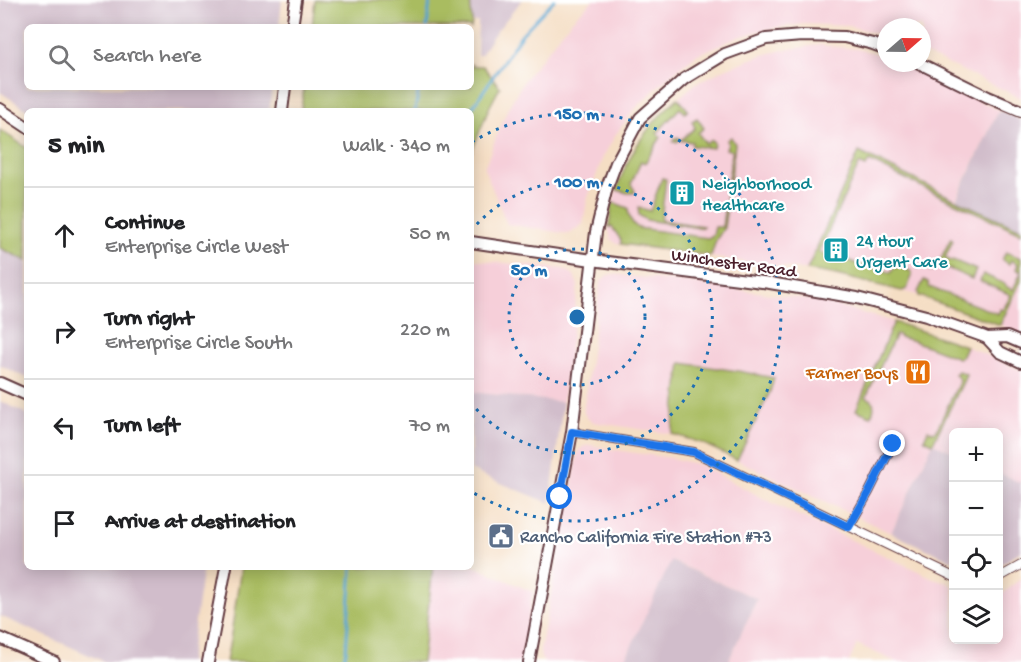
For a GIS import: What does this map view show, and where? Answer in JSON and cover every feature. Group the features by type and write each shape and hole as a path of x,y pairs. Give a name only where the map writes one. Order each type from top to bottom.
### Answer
{"street":[{"path":"292,24 296,0"},
{"path":"529,662 572,432 596,232 605,190 627,140 640,118 684,79 725,54 766,39 802,36 844,37 877,46"},
{"path":"931,69 1021,111"},
{"path":"282,108 285,90"},
{"path":"0,109 24,125"},
{"name":"Winchester Road","path":"474,242 770,283 857,298 926,316 987,338 1007,337 1021,344"},
{"name":"Winchester Road","path":"987,338 1000,352 1021,362"},
{"path":"0,383 24,394"},
{"path":"572,432 694,452 949,575"},
{"path":"849,527 893,444"},
{"path":"1003,576 1021,565"},
{"path":"208,662 225,570"},
{"path":"0,638 54,662"}],"shaded area":[{"path":"0,0 282,0 279,24 24,24 24,90 272,90 269,108 24,108 0,92"},
{"path":"470,0 522,0 492,37 481,55 477,55 478,22 472,22"},
{"path":"593,0 1021,0 1021,98 931,56 931,18 877,18 877,34 849,26 805,24 759,31 696,55 666,79 633,111 603,157 587,200 583,224 569,234 507,224 484,168 508,108 525,79 571,21"},
{"path":"819,45 874,53 877,54 877,72 917,72 999,110 956,199 1021,229 1021,335 1000,325 913,294 832,274 617,244 611,239 608,228 619,182 639,142 651,125 695,84 725,69 783,50"},
{"path":"999,110 1021,120 1021,229 956,200"},
{"path":"0,248 24,260 24,377 0,365"},
{"path":"475,260 563,269 573,274 578,285 563,402 474,392"},
{"path":"612,274 700,284 820,301 894,322 970,348 1021,370 1021,483 1003,475 1003,428 949,428 949,450 933,443 891,533 737,460 770,392 774,378 738,371 681,363 672,434 593,422 584,413 584,406 600,286 606,276"},
{"path":"474,392 563,402 550,503 474,471"},
{"path":"0,401 24,413 24,570 203,570 189,662 105,662 0,616"},
{"path":"933,443 949,450 949,559 891,533"},
{"path":"590,445 700,465 774,504 946,582 949,584 949,644 1003,644 1003,594 1021,578 1021,662 896,662 857,644 849,662 728,662 757,599 672,561 624,662 544,662 540,651 578,452 582,447"},
{"path":"1003,475 1021,483 1021,551 1003,563"},
{"path":"671,561 757,599 728,662 624,662"},
{"path":"474,566 533,592 521,662 422,662 433,570 474,570"}],"green space":[{"path":"315,0 470,0 472,22 472,24 312,24"},
{"path":"474,66 483,66 500,87 474,146 474,108 301,108 304,90 474,90"},
{"path":"678,98 688,110 685,113 680,108 657,133 661,137 645,163 641,161 631,184 634,193 617,190 633,151 658,117"},
{"path":"697,118 704,128 698,133 706,144 712,140 713,148 692,146 692,142 678,140 673,142 678,137 681,140 695,128 692,121"},
{"path":"0,130 24,146 24,260 0,248"},
{"path":"731,137 735,144 724,228 716,240 711,256 621,244 621,240 612,227 609,227 612,204 615,203 628,208 630,219 638,228 708,238 713,235 715,227 722,227 732,151 726,149 727,140"},
{"path":"859,152 1021,229 1021,233 869,161 866,167 859,164 819,252 834,259 835,257 846,262 847,259 861,266 863,263 891,273 898,265 912,272 907,289 902,291 807,270"},
{"path":"662,178 666,179 661,220 702,227 646,220 639,215 638,207 650,211"},
{"path":"951,238 953,240 945,258 976,270 972,279 936,265 933,271 930,271 933,262 938,264"},
{"path":"1006,252 1021,258 1021,272 1016,269 1018,264 1011,260 1009,264 1002,260"},
{"path":"1021,272 1021,281 1000,325 919,296 918,292 924,280 928,282 929,287 998,314 1000,309 1003,310 1011,295 980,281 983,274 1013,290"},
{"path":"894,322 966,346 961,357 958,358 896,334 866,397 874,404 871,416 856,410"},
{"path":"681,363 774,378 770,392 737,460 702,443 672,434"},
{"path":"958,371 966,374 964,380 933,443 924,439 928,430 936,431 960,380 955,374"},
{"path":"241,570 433,570 422,662 226,662"}],"waterway":[{"path":"427,24 430,0"},
{"path":"472,108 521,35 554,0"},
{"path":"416,108 418,90"},
{"path":"343,662 346,651 352,570"}],"place":[{"name":"Neighborhood Healthcare","path":"682,193"},
{"name":"24 Hour Urgent Care","path":"836,250"},
{"name":"Farmer Boys","path":"918,372"},
{"name":"Rancho California Fire Station #73","path":"501,536"}],"route":[{"path":"560,497 572,432 694,452 849,527 893,444"}]}
